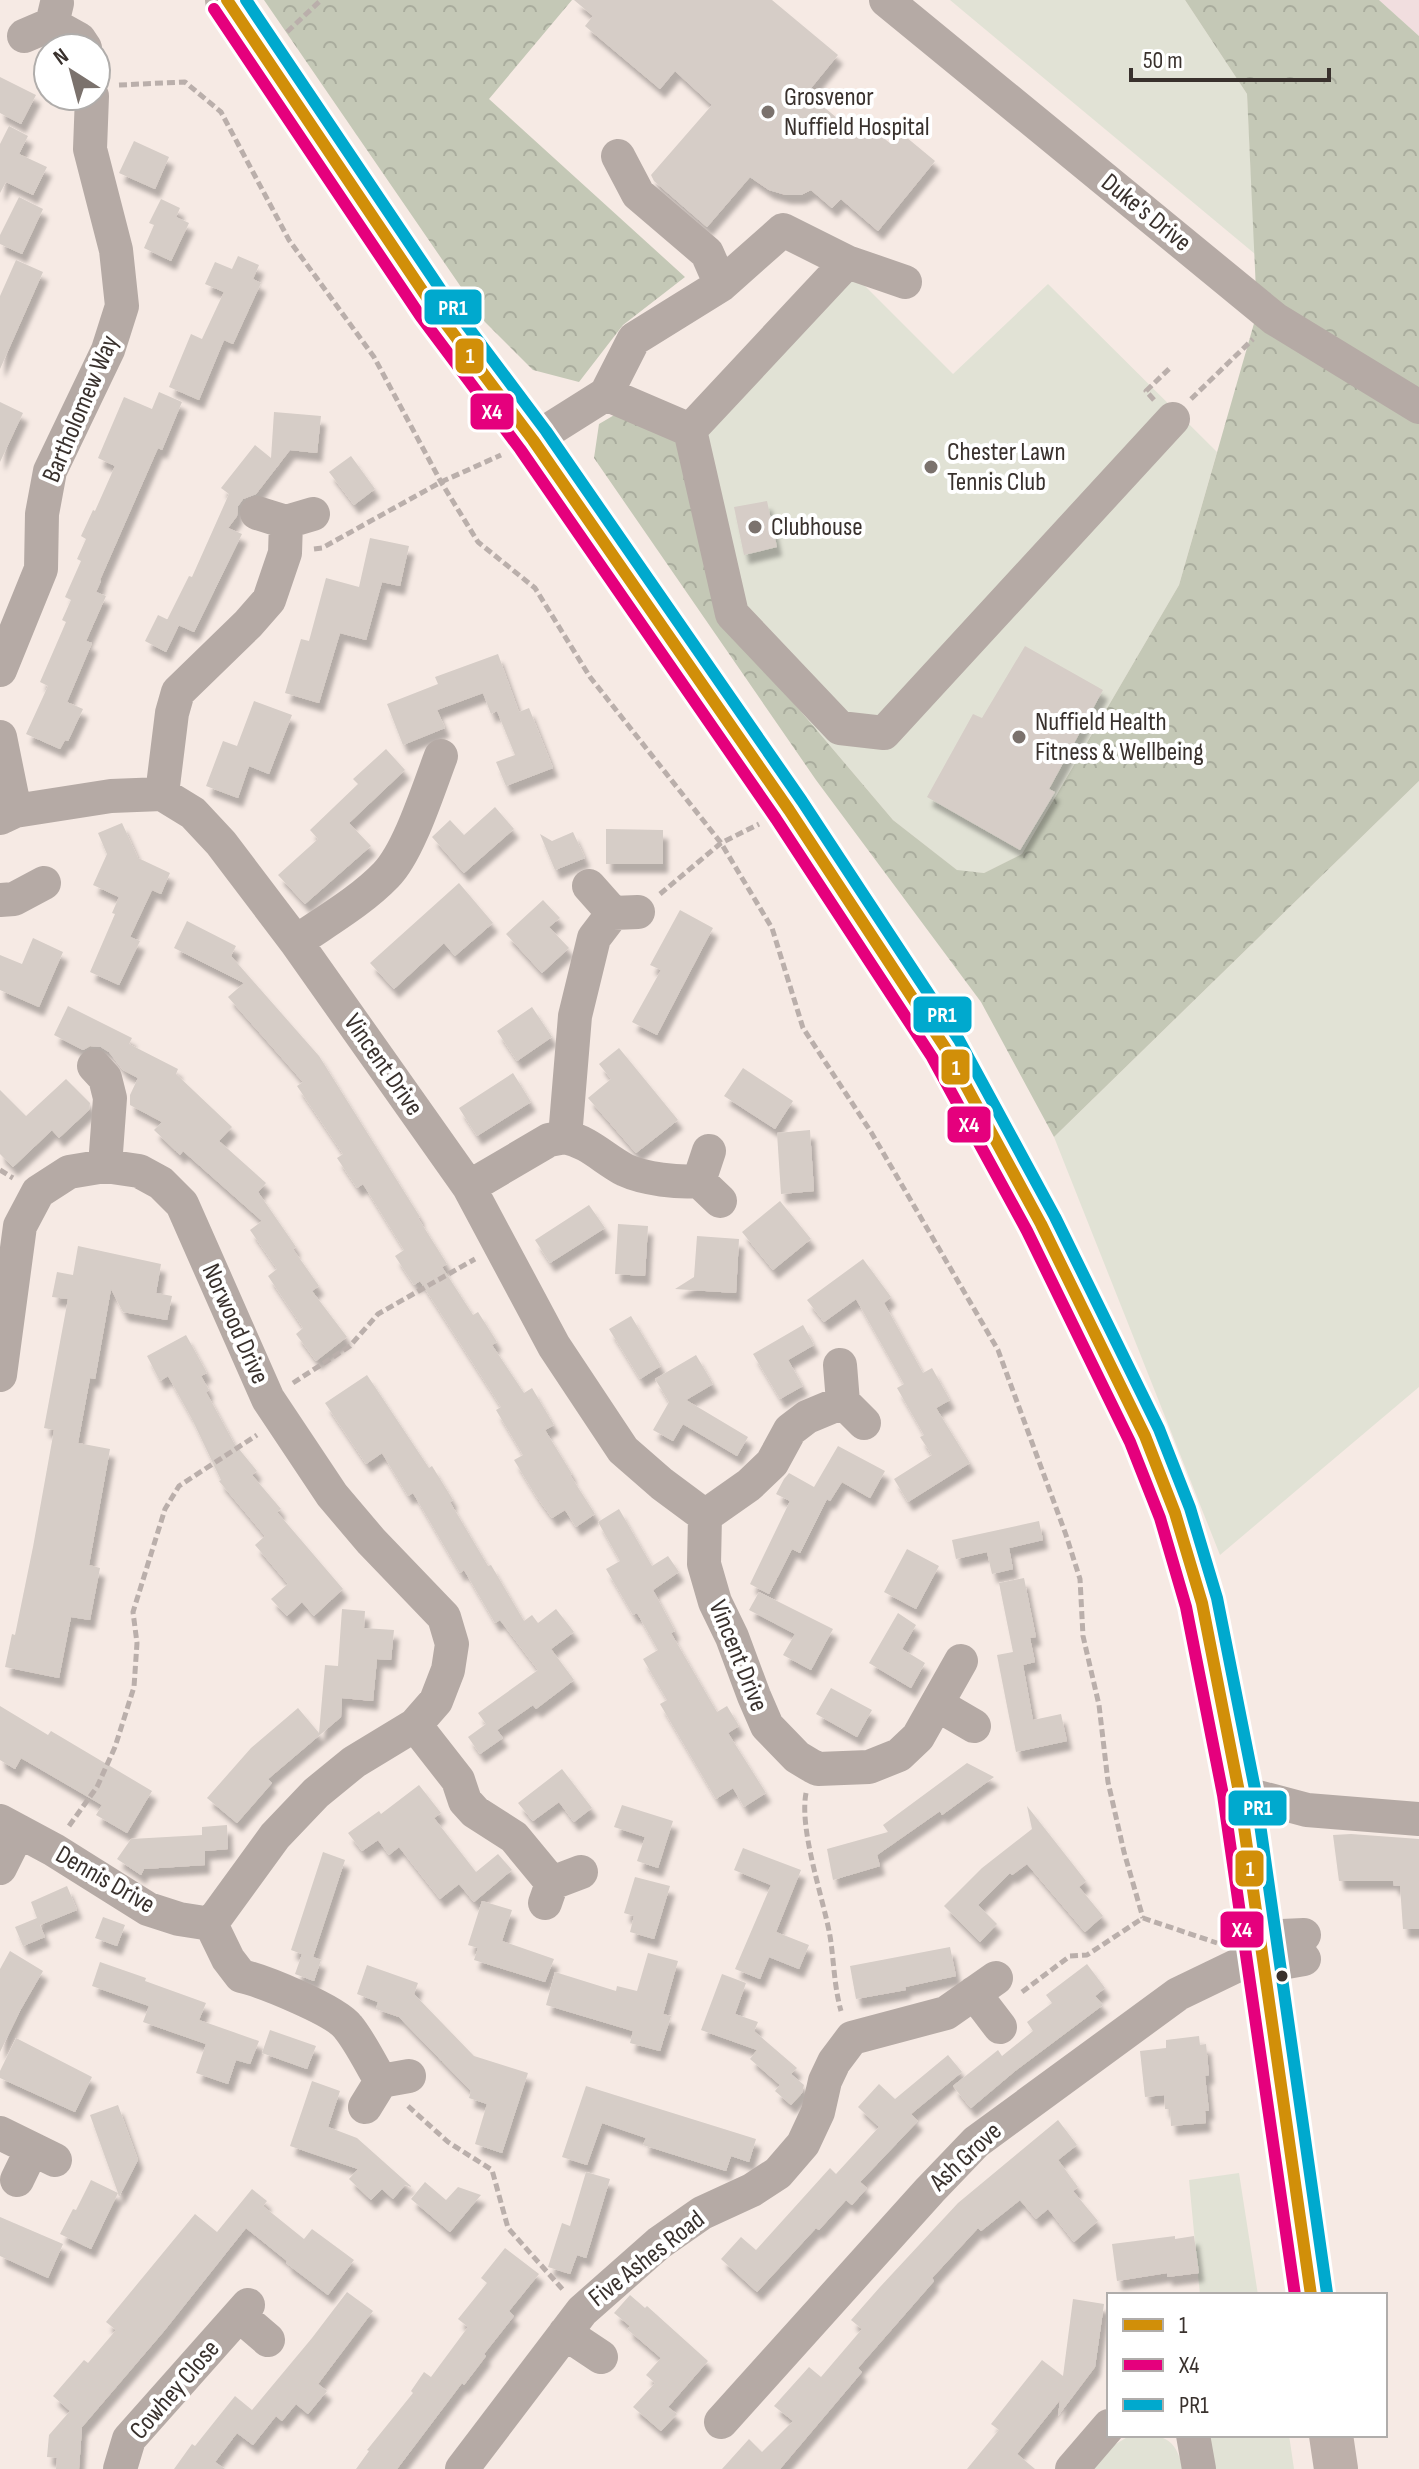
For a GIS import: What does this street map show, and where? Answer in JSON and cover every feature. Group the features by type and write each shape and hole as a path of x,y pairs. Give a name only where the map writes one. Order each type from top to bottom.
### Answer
{"highway":[{"path":"227,0 434,308 533,440 789,810 946,1049 1041,1224 1145,1436 1175,1513 1202,1603 1239,1792 1279,1950 1311,2293"},
{"path":"1331,2437 1336,2469"}],"street":[{"name":"Duke's Drive","path":"886,0 1275,319 1419,407"},
{"path":"44,21 65,32"},
{"name":"Bartholomew Way","path":"0,670 41,569 42,514 50,471 108,350 122,306 116,250 90,149 97,112"},
{"path":"618,156 638,194 707,253 721,285"},
{"path":"533,440 606,394 634,339 721,285 783,230 847,262 905,282"},
{"path":"690,430 847,262"},
{"path":"606,394 690,430"},
{"path":"690,430 732,614 840,728 884,733 1173,419"},
{"path":"0,737 7,815 111,796 162,794 172,713 178,692 269,600 285,526"},
{"path":"296,942 389,873 409,838 441,756"},
{"name":"Vincent Drive","path":"162,794 193,813 221,843 296,942 469,1187 554,1346 623,1450 705,1516 704,1564 715,1602 754,1696 767,1726 797,1757 812,1766"},
{"path":"0,900 14,899 44,883"},
{"path":"565,1137 575,1016 594,938 625,913 589,886"},
{"path":"94,1066 105,1078 110,1098 105,1166"},
{"path":"469,1187 549,1140 565,1137 580,1140 627,1171 681,1183 709,1178"},
{"name":"Norwood Drive","path":"0,1375 20,1226 38,1192 69,1172 105,1166 139,1171 161,1183 182,1204 275,1409 332,1495 444,1617 452,1644 448,1670 436,1701 415,1725 354,1762 316,1793 275,1836 211,1924"},
{"path":"705,1516 749,1485 772,1463 790,1430 807,1417 854,1413 840,1365"},
{"path":"812,1766 818,1769 869,1767 899,1755 918,1737 961,1661"},
{"path":"938,1705 974,1726"},
{"path":"415,1725 458,1780 465,1801 475,1812 514,1837 559,1886"},
{"path":"1239,1792 1307,1810 1419,1819"},
{"path":"0,1868 9,1826"},
{"name":"Dennis Drive","path":"9,1826 54,1850 148,1909 179,1919 211,1924"},
{"path":"211,1924 228,1959 241,1976 260,1980 310,2003 347,2025 385,2088"},
{"name":"Ash Grove","path":"721,2422 976,2142 1178,1994 1279,1950"},
{"path":"852,2038 946,2013 985,1985 1000,2027"},
{"name":"Five Ashes Road","path":"462,2469 574,2322 670,2235 702,2213 752,2190 778,2173 803,2144 818,2112 825,2081 834,2062 852,2038"},
{"path":"0,2133 44,2154 17,2180"},
{"name":"Cowhey Close","path":"120,2469 129,2439 243,2310 268,2340"},
{"name":"Five Ashes Road","path":"574,2322 601,2357"},
{"path":"1072,2469 1107,2428"},
{"path":"1193,2437 1199,2469"}],"path":[{"path":"263,54 321,0"},
{"path":"112,90 185,82 221,112 289,240 374,357 441,482 478,542 535,588 590,677 721,843 772,928 803,1028 871,1132 998,1350 1080,1579 1083,1636 1099,1705 1108,1782 1143,1918"},
{"path":"1211,378 1228,362"},
{"path":"285,526 322,548 441,482 533,440"},
{"path":"625,913 721,843 789,810"},
{"path":"54,1850 97,1787 115,1747 134,1687 137,1643 133,1612 165,1509 179,1486 350,1346 378,1314 500,1245"},
{"path":"812,1766 805,1801 810,1850 830,1938 840,2009 852,2038"},
{"path":"1143,1918 1222,1944 1279,1950"},
{"path":"985,1985 1017,1995 1070,1956 1087,1955 1143,1918"},
{"path":"385,2088 448,2142 492,2170 508,2228 574,2322"}],"shaded area":[{"path":"950,0 1185,0 1247,94 1255,254"},
{"path":"1379,0 1419,0 1419,36"},
{"path":"852,273 953,374 1048,284 1217,452 1179,585 1022,854 984,873 958,871 893,820 726,623 680,447"},
{"path":"1419,781 1419,1387 1220,1555 1054,1137"},
{"path":"1239,2173 1258,2293 1200,2293 1189,2180"},
{"path":"1128,2437 1166,2439 1176,2449 1183,2469 1091,2469 1114,2445"},
{"path":"1204,2437 1289,2437 1294,2469 1210,2469"}],"green space":[{"path":"264,0 572,0 489,99 685,277 623,325 579,382 533,370 485,322"},
{"path":"1185,0 1379,0 1419,36 1419,781 1054,1137 981,1002 816,780 594,458 599,424 616,414 677,433 726,623 893,820 957,870 984,873 1022,854 1179,585 1257,313 1247,94"}],"building":[{"name":"Grosvenor Nuffield Hospital","path":"574,0 772,0 838,55 807,93 861,138 870,127 891,144 900,132 935,161 878,231 841,199 832,208 811,190 801,195 786,195 769,190 750,177 707,227 651,175 712,105 675,71 660,89 585,26 593,16"},
{"path":"0,77 32,93 32,103 21,124 0,113"},
{"path":"9,126 28,136 19,154 47,167 33,195 6,182 0,193 0,144"},
{"path":"134,141 169,157 155,189 119,173"},
{"path":"19,197 43,209 22,254 0,244 0,235"},
{"path":"161,199 180,208 176,217 189,223 171,261 144,248 154,225 149,223"},
{"path":"238,256 259,265 253,279 261,283 233,344 224,340 199,400 169,387 191,334 202,339 224,292 205,284 215,262 232,269"},
{"path":"16,260 43,272 0,369 0,296"},
{"path":"159,392 182,402 162,450 158,448 100,580 96,592 106,596 86,641 92,643 67,702 83,709 68,741 65,740 60,749 26,734 48,686 40,682 66,622 62,620 71,600 65,597 81,561 77,559 86,539 81,536 115,466 98,458 124,397 152,409"},
{"path":"0,402 23,413 0,462"},
{"path":"274,412 321,416 317,453 290,450 256,494 243,499 238,506 237,516 228,528 242,534 194,632 167,620 189,576 192,577 229,494 221,488 255,445 271,458"},
{"path":"351,456 375,489 354,505 329,472"},
{"name":"Clubhouse","path":"767,501 777,547 744,555 734,507"},
{"path":"370,538 409,546 400,586 382,582 366,640 340,633 319,703 285,693 301,639 309,641 326,578 359,587"},
{"path":"158,615 179,625 166,652 145,641"},
{"name":"Nuffield Health Fitness & Wellbeing","path":"1025,646 1103,690 1049,789 1055,792 1020,850 927,797 973,714 982,718"},
{"path":"498,654 519,712 529,708 553,768 506,786 496,762 515,755 497,711 491,714 483,693 437,710 445,728 403,745 387,704 438,684 435,677"},
{"path":"254,701 292,715 269,774 249,766 238,798 206,786 223,741 237,746"},
{"path":"386,749 405,770 349,823 371,846 305,904 278,875 318,839 310,830 358,784 353,779"},
{"path":"495,807 514,829 464,873 432,837 450,820 464,835"},
{"path":"122,823 138,858 170,873 161,894 152,890 130,937 140,941 119,985 90,972 115,914 112,913 119,897 93,885 107,854 98,833"},
{"path":"606,829 663,830 663,864 606,864"},
{"path":"573,832 585,858 555,870 540,834 552,841"},
{"path":"459,883 493,923 455,956 444,943 394,989 370,963"},
{"path":"543,900 560,918 549,927 569,948 542,973 506,934"},
{"path":"680,910 713,928 657,1035 632,1022 661,970 650,965"},
{"path":"187,921 236,946 231,956 319,1056 420,1217 447,1264 442,1267 473,1315 478,1312 497,1342 492,1345 524,1393 532,1388 554,1425 545,1430 595,1514 576,1527 565,1510 552,1518 536,1496 514,1460 523,1455 496,1410 501,1407 420,1281 414,1285 395,1256 404,1250 363,1184 357,1188 337,1158 343,1154 297,1086 303,1082 228,997 244,983 174,948"},
{"path":"33,938 63,952 39,1007 0,990 0,955 22,964"},
{"path":"68,1006 132,1038 129,1044 178,1069 176,1074 232,1127 219,1141 266,1183 258,1192 319,1286 312,1291 347,1337 316,1361 296,1334 303,1328 268,1276 277,1269 250,1230 262,1221 183,1151 180,1155 154,1130 162,1122 130,1105 130,1095 138,1078 123,1070 109,1052 90,1046 83,1050 54,1035"},
{"path":"532,1007 552,1037 517,1061 497,1031"},
{"path":"619,1048 678,1120 636,1153 588,1098 611,1079 599,1064"},
{"path":"743,1068 793,1101 775,1129 724,1096"},
{"path":"513,1073 531,1102 477,1136 459,1108"},
{"path":"66,1079 90,1103 89,1110 59,1138 52,1130 13,1167 0,1154 0,1090 26,1116"},
{"path":"810,1130 814,1191 781,1194 777,1133"},
{"path":"780,1201 811,1239 773,1270 742,1232"},
{"path":"589,1205 605,1228 550,1263 535,1240"},
{"path":"618,1224 648,1226 645,1276 615,1274"},
{"path":"697,1236 739,1239 736,1293 675,1289 694,1277"},
{"path":"78,1246 161,1264 156,1293 172,1296 167,1320 123,1312 111,1289 95,1379 90,1378 78,1443 110,1449 89,1565 100,1568 90,1620 71,1617 59,1678 5,1667 12,1634 15,1635 54,1430 44,1428 68,1299 52,1297 57,1272 73,1275"},
{"path":"863,1259 891,1297 884,1303 923,1373 932,1368 950,1400 936,1408 970,1463 908,1502 894,1479 932,1455 897,1388 904,1384 856,1299 824,1322 807,1300"},
{"path":"631,1316 661,1366 640,1379 609,1329"},
{"path":"803,1325 814,1345 788,1360 803,1386 780,1399 753,1354"},
{"path":"186,1335 207,1373 201,1376 209,1390 206,1392 234,1443 257,1471 252,1475 281,1509 277,1512 343,1589 314,1616 302,1602 287,1616 271,1599 288,1584 255,1545 265,1536 219,1481 192,1419 168,1376 160,1381 147,1356"},
{"path":"696,1355 713,1384 686,1400 748,1437 737,1456 683,1424 673,1441 653,1430 669,1402 655,1379"},
{"path":"367,1375 429,1468 432,1466 453,1500 450,1502 524,1621 532,1615 538,1623 556,1609 574,1632 551,1649 574,1680 536,1709 533,1705 497,1730 503,1738 480,1754 468,1737 486,1724 478,1713 538,1670 500,1620 495,1623 464,1570 460,1573 413,1493 408,1496 382,1453 366,1464 325,1403"},
{"path":"838,1446 885,1471 870,1498 842,1482 830,1501 827,1499 800,1553 792,1549 769,1594 750,1584 790,1501 776,1494 784,1479 789,1473 814,1487"},
{"path":"619,1509 652,1566 668,1556 679,1572 653,1590 675,1631 671,1633 717,1712 727,1706 739,1726 728,1733 766,1793 744,1807 733,1788 716,1799 660,1704 667,1700 643,1659 658,1650 606,1569 620,1561 598,1522"},
{"path":"1039,1521 1043,1540 1009,1548 1013,1569 992,1574 987,1552 956,1559 952,1540"},
{"path":"907,1549 939,1566 916,1609 884,1592"},
{"path":"1024,1578 1036,1637 1030,1638 1035,1662 1023,1665 1033,1720 1061,1714 1067,1741 1016,1752 997,1655 1013,1652 999,1583"},
{"path":"759,1592 833,1629 811,1670 783,1655 795,1634 749,1610"},
{"path":"342,1609 365,1611 364,1628 394,1630 391,1660 377,1659 373,1701 342,1698 341,1717 268,1779 272,1783 237,1823 207,1798 251,1748 298,1708 319,1733 325,1665 338,1666"},
{"path":"898,1613 916,1625 902,1649 925,1663 911,1688 869,1663"},
{"path":"831,1688 872,1710 857,1737 816,1714"},
{"path":"0,1706 48,1735 51,1731 152,1791 127,1833 96,1815 102,1805 21,1758 15,1769 0,1760"},
{"path":"967,1763 994,1777 942,1815 940,1811 877,1855 880,1866 833,1880 827,1849 888,1832 883,1825"},
{"path":"562,1769 592,1808 574,1822 559,1802 533,1821 518,1803"},
{"path":"419,1785 441,1813 434,1818 476,1872 498,1854 512,1870 474,1902 459,1884 440,1899 399,1847 389,1855 378,1840 362,1851 348,1833 379,1811 381,1814"},
{"path":"622,1805 673,1821 658,1868 637,1861 645,1837 614,1827"},
{"path":"1027,1806 1086,1881 1079,1887 1103,1916 1085,1932 1027,1864 1012,1875 1010,1873 978,1905 997,1924 980,1942 944,1906 982,1868 1032,1829"},
{"path":"227,1825 228,1849 205,1851 205,1865 144,1869 141,1875 117,1859 131,1839 202,1835 202,1827"},
{"path":"1333,1835 1419,1839 1419,1929 1403,1929 1400,1886 1394,1886 1393,1881 1339,1881"},
{"path":"743,1848 801,1870 776,1932 809,1945 799,1969 769,1957 760,1979 735,1969 771,1885 734,1870"},
{"path":"323,1852 345,1860 313,1957 321,1960 314,1981 295,1974 302,1954 291,1950"},
{"path":"635,1877 670,1886 654,1939 630,1932 634,1916 624,1913"},
{"path":"67,1886 77,1910 40,1925 45,1937 23,1946 15,1927 37,1918 31,1902"},
{"path":"482,1901 512,1910 502,1941 554,1959 545,1982 474,1960 478,1948 468,1945"},
{"path":"103,1917 125,1925 117,1946 95,1938"},
{"path":"950,1947 956,1976 905,1987 906,1990 856,1999 850,1966"},
{"path":"10,1951 43,1971 0,2052 0,1969"},
{"path":"648,1953 678,1961 663,2014 671,2016 660,2051 630,2043 633,2031 546,2005 555,1972 616,1991 617,1986 637,1991"},
{"path":"100,1962 206,2003 199,2020 259,2041 250,2064 236,2060 228,2084 196,2073 206,2044 143,2022 149,2006 92,1986"},
{"path":"1087,1964 1105,1988 1095,1996 1103,2005 971,2108 953,2086 998,2050 1002,2056 1033,2031 1027,2022 1052,2003 1046,1995"},
{"path":"367,1965 418,1983 414,1994 474,2056 528,2073 502,2153 475,2144 487,2104 469,2098 471,2091 399,2017 376,2009 378,2002 357,1994"},
{"path":"722,1974 746,1983 735,2014 758,2022 754,2031 797,2068 791,2074 804,2085 802,2093 791,2105 775,2091 780,2085 750,2059 757,2050 701,2030"},
{"path":"270,2030 316,2046 307,2069 262,2053"},
{"path":"1199,2036 1200,2045 1206,2044 1209,2075 1205,2076 1209,2111 1205,2111 1206,2123 1171,2126 1170,2109 1165,2109 1164,2095 1145,2097 1140,2051 1166,2048 1166,2040"},
{"path":"16,2038 92,2077 75,2112 0,2078 0,2071"},
{"path":"948,2055 962,2072 911,2114 918,2121 860,2182 867,2188 852,2205 846,2200 757,2292 721,2259 741,2237 756,2250 830,2168 836,2174 879,2127 858,2107 879,2084 895,2099"},
{"path":"312,2081 340,2091 328,2127 357,2138 412,2187 405,2185 393,2199 382,2189 371,2200 349,2179 358,2169 290,2146"},
{"path":"586,2086 756,2139 749,2162 731,2156 726,2171 643,2145 646,2138 602,2123 587,2165 562,2157"},
{"path":"118,2105 138,2160 119,2197 90,2115"},
{"path":"1058,2120 1077,2145 1058,2160 1078,2187 1073,2191 1098,2221 1074,2242 1048,2209 1036,2219 1020,2200 981,2231 978,2228 932,2278 934,2281 858,2368 862,2372 780,2469 722,2469 749,2439 762,2452 793,2421 774,2406 809,2367 821,2377 862,2329 851,2320 880,2287 958,2203"},
{"path":"586,2172 610,2179 586,2258 577,2255 570,2274 548,2267 562,2223 570,2226"},
{"path":"91,2180 118,2193 91,2249 60,2234"},
{"path":"425,2182 446,2200 458,2187 481,2195 450,2232 411,2199"},
{"path":"252,2189 267,2201 263,2206 304,2239 312,2229 354,2260 328,2295 246,2228 82,2427 79,2469 56,2469 57,2458 47,2457 49,2435 70,2411 53,2396 84,2360 88,2363 116,2330 106,2322 195,2214 217,2232"},
{"path":"0,2217 63,2244 48,2278 0,2256"},
{"path":"1175,2236 1175,2239 1194,2236 1199,2273 1167,2277 1167,2273 1117,2281 1112,2244"},
{"path":"505,2248 539,2274 509,2311 514,2316 397,2469 356,2469 367,2450 413,2393 411,2391 424,2372 431,2377 468,2327 458,2319 487,2283 481,2278"},
{"path":"347,2292 373,2311 318,2384 327,2391 308,2414 296,2404 282,2421 276,2416 253,2445 237,2433 215,2462 225,2469 174,2469 235,2396 252,2410"},
{"path":"630,2295 645,2308 647,2306 708,2361 668,2407 677,2414 661,2431 633,2407 655,2383 646,2375 661,2358 627,2329 630,2326 614,2313"},
{"path":"1073,2299 1104,2304 1095,2367 1058,2416 1060,2400 1017,2454 1035,2469 967,2469 999,2430 991,2424 1042,2360 1063,2376"}],"transit line":[{"name":"1","path":"227,0 434,308 533,440 789,810 946,1049 1041,1224 1145,1436 1175,1513 1202,1603 1239,1792 1311,2293"},
{"name":"PR1","path":"246,0 447,299 546,431 802,801 959,1040 1055,1217 1159,1429 1190,1508 1217,1598 1255,1789 1327,2293"},
{"name":"X4","path":"214,9 421,317 520,449 776,819 932,1057 1027,1231 1130,1442 1160,1518 1186,1607 1223,1795 1295,2293"}],"place":[{"name":"Grosvenor Nuffield Hospital","path":"768,112"},
{"name":"Chester Lawn Tennis Club","path":"931,467"},
{"name":"Clubhouse","path":"755,527"},
{"name":"Nuffield Health Fitness & Wellbeing","path":"1019,737"}]}
